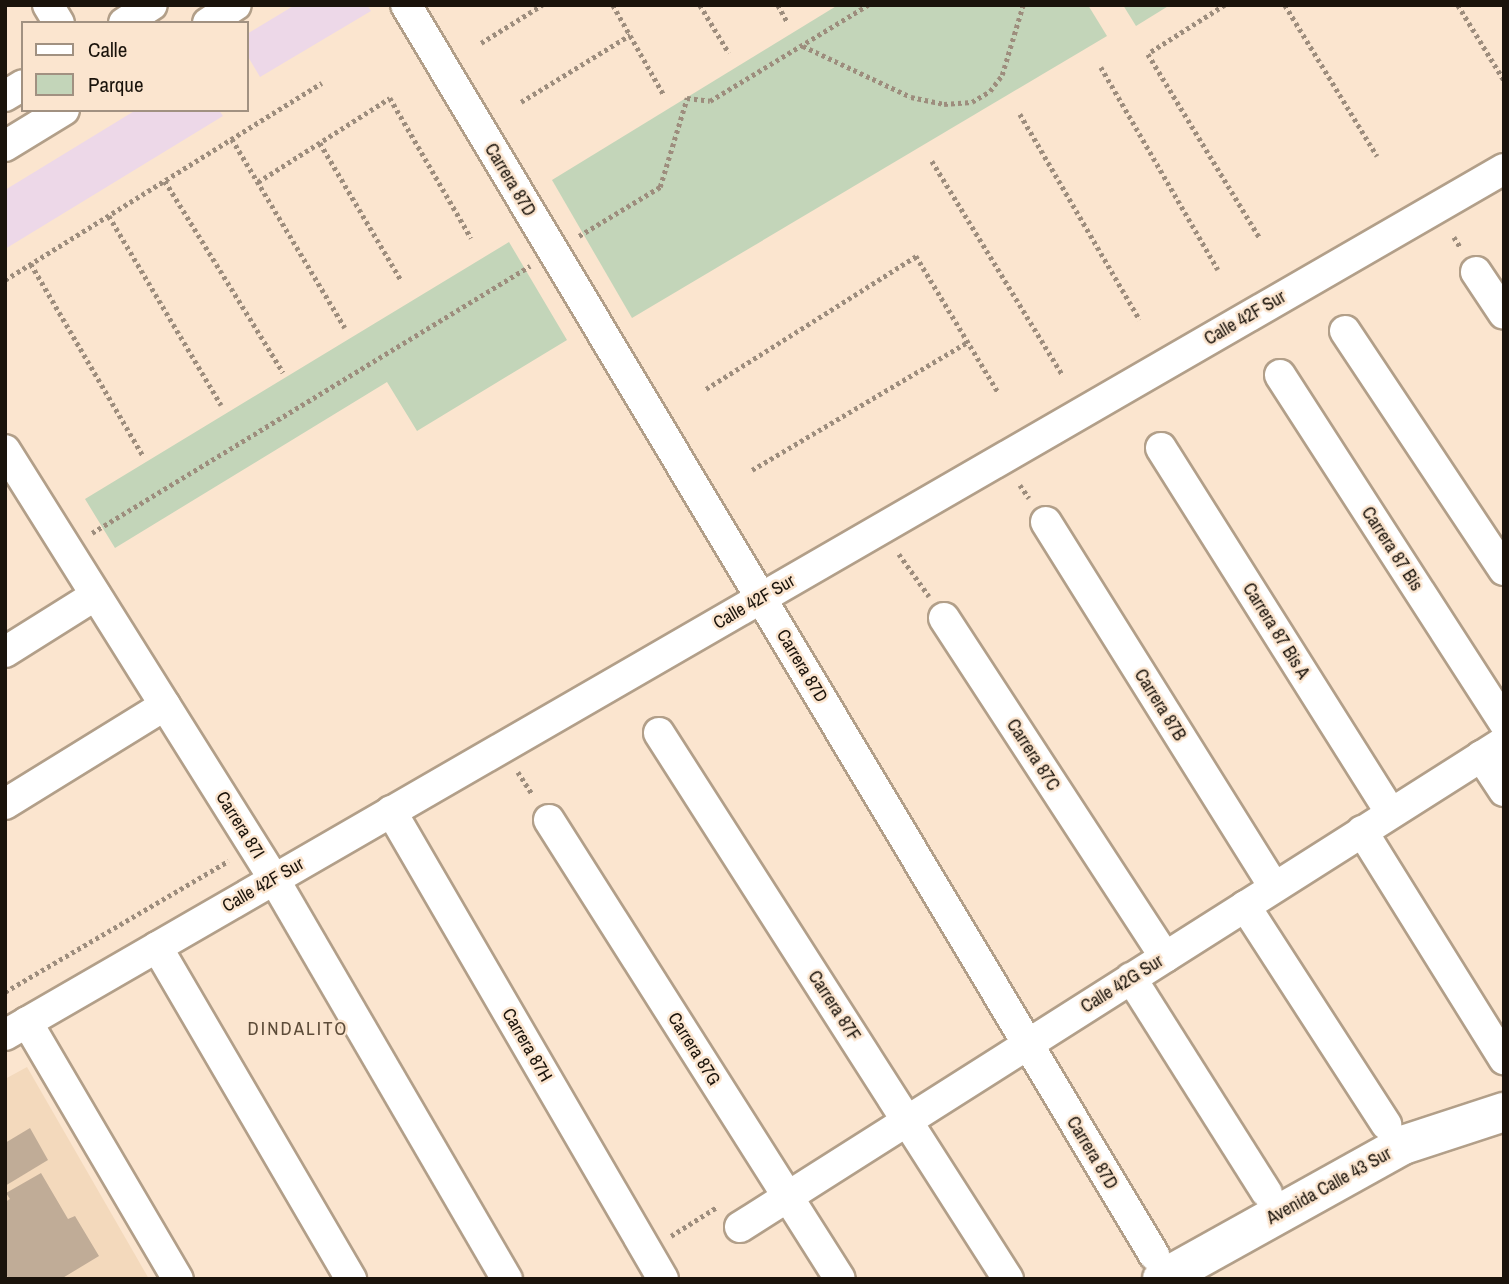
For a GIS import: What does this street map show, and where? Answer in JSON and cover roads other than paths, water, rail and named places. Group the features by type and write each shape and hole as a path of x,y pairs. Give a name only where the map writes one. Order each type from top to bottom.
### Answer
{"main road":[{"name":"Avenida Calle 43 Sur","path":"1158,1267 1403,1145 1504,1112"}],"street":[{"path":"48,5 58,21"},
{"path":"127,21 152,5"},
{"path":"211,21 236,5"},
{"name":"Carrera 87D","path":"406,5 1158,1267"},
{"path":"5,96 21,86"},
{"path":"5,146 61,112"},
{"name":"Calle 42F Sur","path":"16,1028 1504,169"},
{"path":"1476,272 1504,314"},
{"path":"1345,331 1504,570"},
{"name":"Carrera 87 Bis","path":"1280,375 1504,723"},
{"name":"Carrera 87 Bis A","path":"1161,448 1391,813"},
{"name":"Carrera 87I","path":"10,468 67,548 274,879 507,1279"},
{"name":"Carrera 87B","path":"1046,522 1274,887"},
{"path":"5,652 96,594"},
{"name":"Carrera 87C","path":"944,618 1165,957"},
{"path":"5,804 164,705"},
{"name":"Carrera 87F","path":"659,733 1009,1279"},
{"path":"1493,749 1504,791"},
{"name":"Calle 42G Sur","path":"740,1227 1493,749"},
{"name":"Carrera 87H","path":"391,811 663,1279"},
{"name":"Carrera 87G","path":"549,820 840,1279"},
{"path":"1363,831 1504,1059"},
{"path":"1245,906 1386,1124"},
{"path":"156,947 351,1279"},
{"path":"1132,978 1266,1193"},
{"path":"16,1028 178,1279"}],"district":[{"name":"DINDALITO","path":"298,1029"}]}
